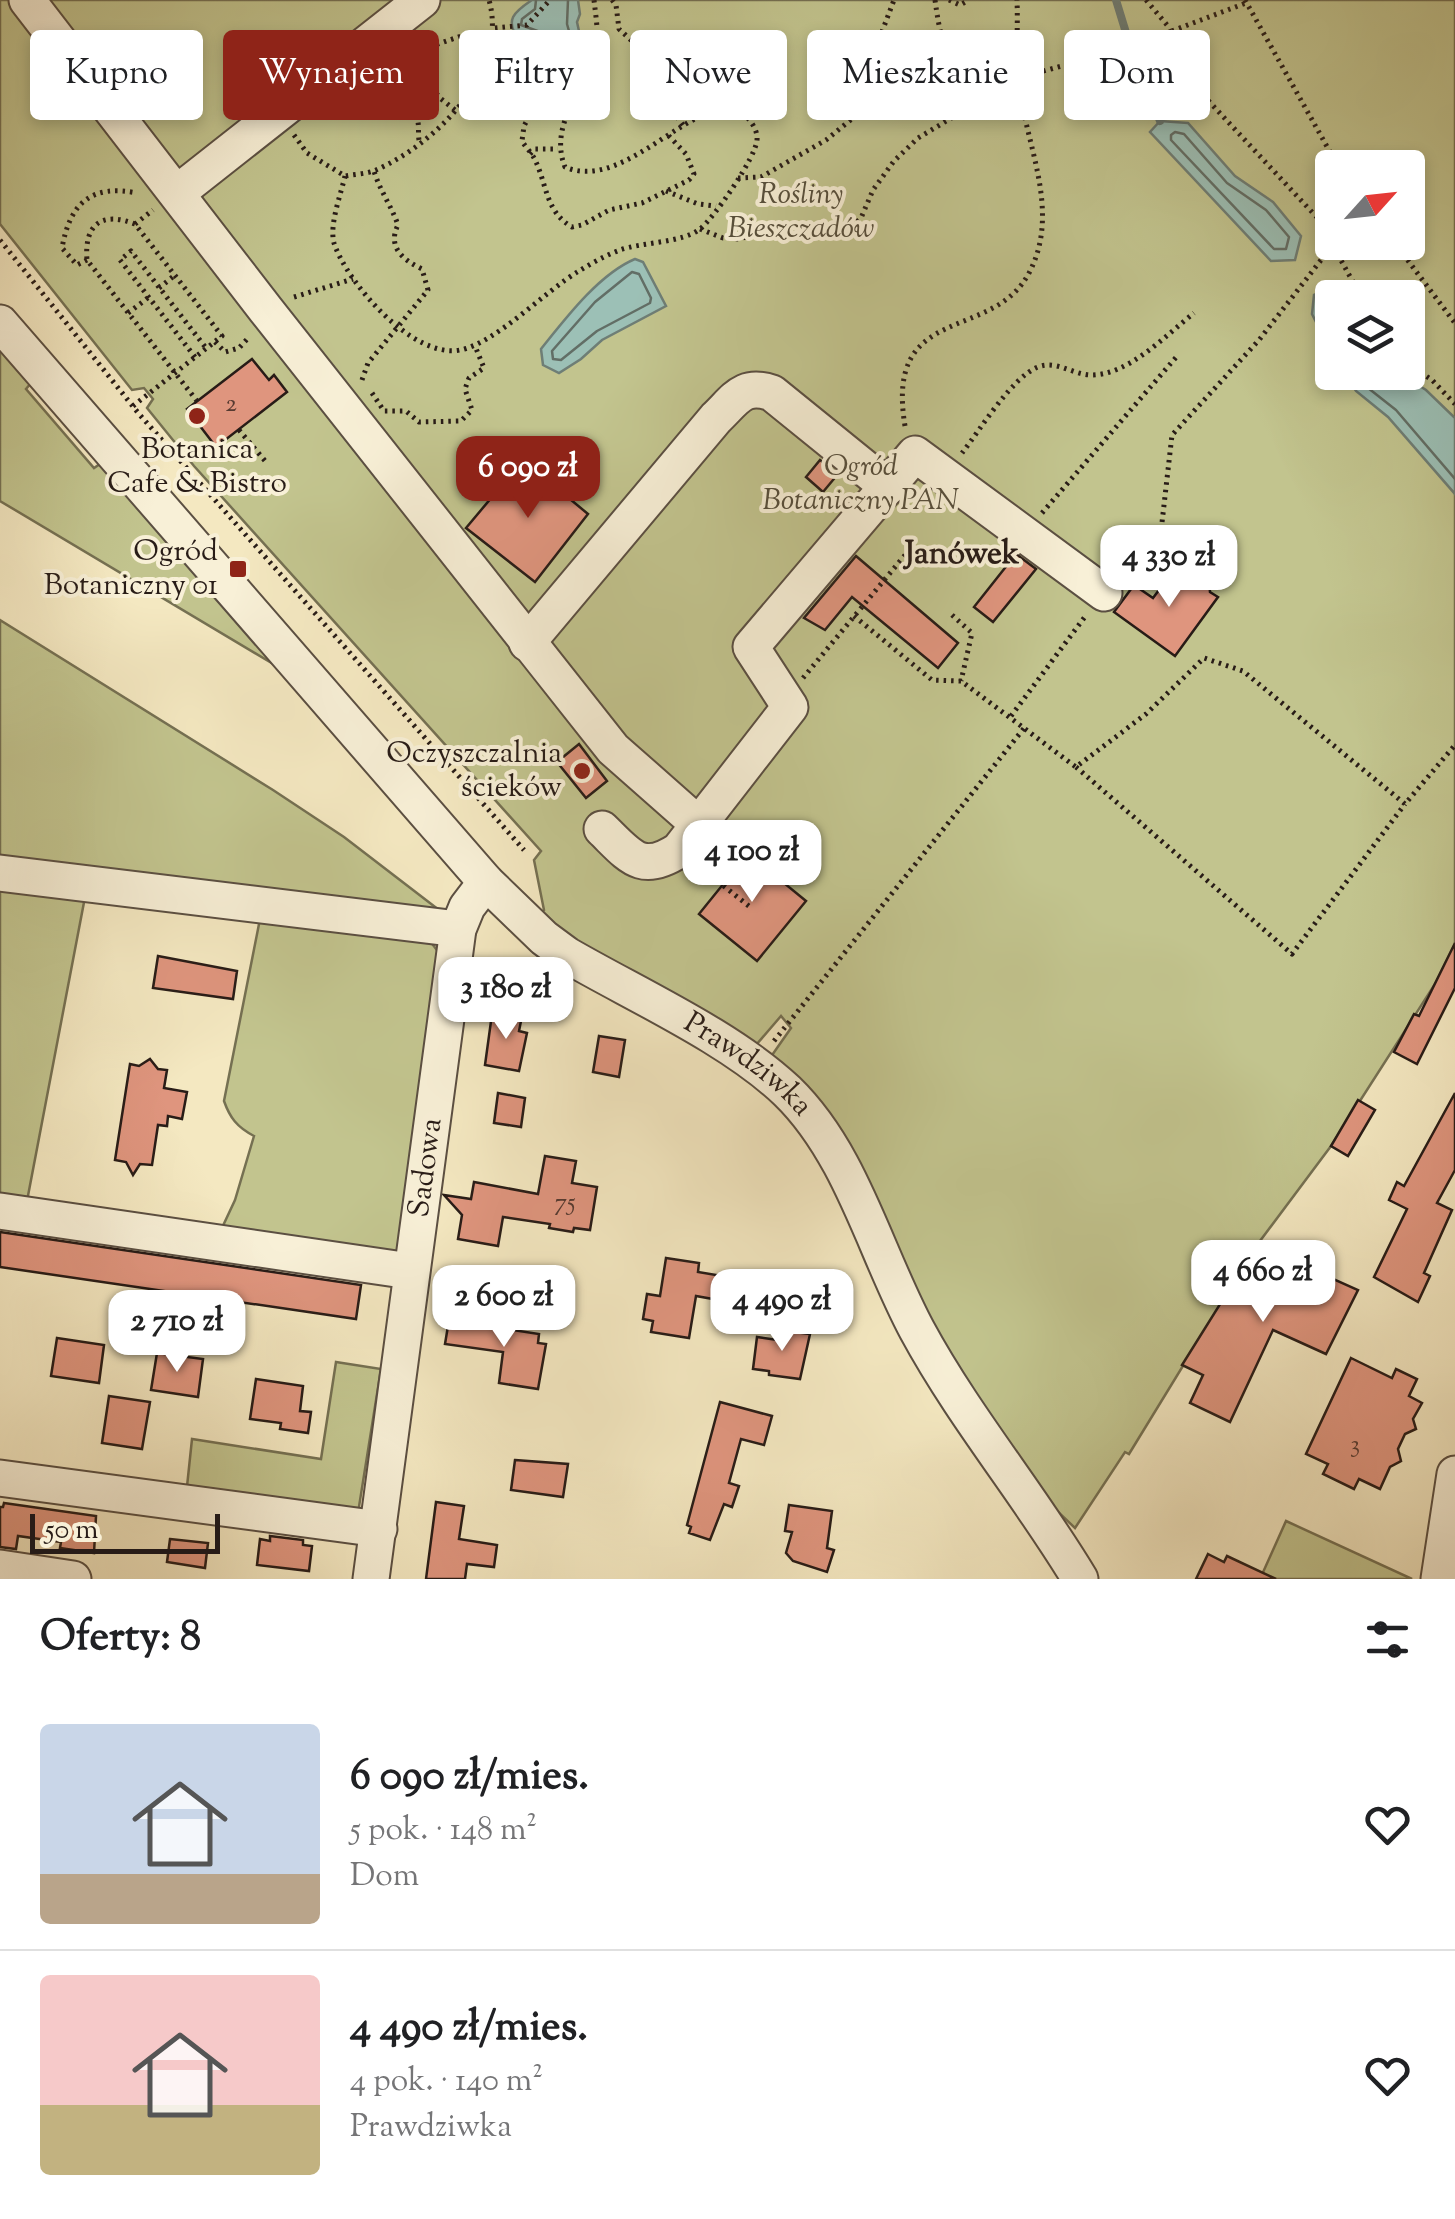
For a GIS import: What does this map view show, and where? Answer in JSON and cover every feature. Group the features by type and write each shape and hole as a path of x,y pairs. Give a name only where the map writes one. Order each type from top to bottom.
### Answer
{"street":[{"path":"27,0 165,201 266,310 526,642 688,837"},
{"path":"384,30 422,0"},
{"path":"165,201 269,120"},
{"name":"Prawdziwka","path":"0,322 486,882 567,955 756,1066 786,1090 812,1119 836,1156 919,1334 1071,1564"},
{"path":"526,642 716,418 744,391 756,388 772,393 899,473"},
{"path":"602,829 640,861 656,863 688,837 790,707 751,647 915,454 1104,593"},
{"path":"0,873 458,929"},
{"name":"Sadowa","path":"371,1579 458,929 467,907 486,882"},
{"path":"0,1211 410,1271"},
{"path":"1440,1579 1450,1534 1455,1474"},
{"path":"0,1478 378,1529"},
{"path":"0,1568 72,1579"}],"path":[{"path":"489,0 494,28 526,25 550,0"},
{"path":"594,0 595,30"},
{"path":"612,0 619,30 630,40"},
{"path":"883,30 894,0"},
{"path":"936,0 939,30"},
{"path":"948,0 960,5 969,0"},
{"path":"1017,0 1018,30"},
{"path":"1146,0 1168,30"},
{"path":"1174,30 1246,2 1329,150"},
{"path":"439,97 455,110"},
{"path":"1210,102 1315,214"},
{"path":"283,120 308,153 345,176 374,171 420,142 459,105"},
{"path":"416,120 420,142"},
{"path":"527,120 522,140 535,159 545,196 560,218 572,227 582,226 609,210 642,204 689,180 694,174 686,154 667,134"},
{"path":"566,120 558,150 565,168 589,174 610,170 696,120"},
{"path":"679,120 683,125"},
{"path":"345,176 333,240 353,279 386,318 428,345 454,351 475,346 578,271 619,250 686,236 700,229 752,156 758,138 749,120"},
{"path":"738,178 761,177 826,140 850,120"},
{"path":"700,229 723,238 739,239 791,222 836,231 849,229 862,218 873,190 894,161 918,138 948,120"},
{"path":"899,473 900,396 907,365 927,338 1010,296 1030,274 1039,246 1042,196 1027,120"},
{"path":"530,154 535,148 558,150"},
{"path":"374,171 398,224 393,234 395,247 404,260 422,269 428,290 360,378 384,411 406,410 419,422 454,422 468,417 472,410 465,389 469,378 484,368 475,346"},
{"path":"87,260 77,265 62,248 66,224 80,204 94,194 116,189 165,201"},
{"path":"666,191 698,204 717,206"},
{"path":"133,406 174,373 222,336 135,224 118,217 101,221 91,230 85,242 87,260 174,373 197,401"},
{"path":"0,240 133,406 524,850"},
{"path":"195,357 120,260 131,251 206,348"},
{"path":"1011,716 1104,593 1136,572 1160,540 1172,436 1259,340 1322,260"},
{"path":"1408,260 1455,323"},
{"path":"159,288 174,275"},
{"path":"214,342 225,352 239,348 266,310 302,292 353,279"},
{"path":"128,313 149,297"},
{"path":"945,475 1010,390 1034,368 1050,364 1086,375 1101,374 1126,365 1194,313"},
{"path":"1024,534 1178,355"},
{"path":"1425,375 1455,404"},
{"path":"239,430 266,462"},
{"path":"786,700 905,555"},
{"path":"952,615 972,634 962,682"},
{"path":"854,616 932,680 962,682 1076,766 1292,954 1455,745"},
{"path":"1076,766 1146,714 1204,658 1243,671 1406,804"},
{"path":"756,1066 787,1022 1025,727"},
{"path":"688,837 750,906"}],"green space":[{"name":"Ogród Botaniczny PAN","path":"0,0 1455,0 1455,944 1435,984 1331,1146 1257,1245 1129,1454 1125,1452 1075,1528 1056,1510 955,1368 923,1316 856,1156 823,1105 770,1058 791,1028 781,1016 756,1045 590,951 540,914 544,910 534,860 541,851 194,466 147,408 153,399 144,388 132,390 0,224"},
{"path":"0,347 31,383 26,389 94,468 100,464 280,668 0,501"},
{"path":"0,620 273,790 344,837 439,910 0,856"},
{"path":"0,886 85,897 27,1201 0,1197"},
{"path":"260,919 430,941 446,962 396,1256 221,1230 235,1200 254,1136 235,1122 224,1101"},
{"path":"336,1362 381,1369 358,1513 186,1496 192,1439 321,1459"},
{"path":"1286,1521 1412,1579 1260,1579"}],"water":[{"path":"532,0 578,0 579,30 514,30 513,17"},
{"path":"1160,121 1188,123 1235,176 1273,202 1301,236 1295,260 1271,261 1150,132"},
{"path":"635,259 643,262 666,306 602,340 559,373 543,365 541,349 572,311 608,275"},
{"path":"1425,389 1455,418 1455,494 1388,417 1356,391"}],"building":[{"path":"252,359 269,380 274,375 287,392 216,447 187,409"},
{"path":"523,460 588,514 535,582 466,528"},
{"path":"820,460 838,474 823,492 806,477"},
{"path":"1016,554 1036,569 993,622 974,607"},
{"path":"856,556 958,643 938,668 852,597 825,630 804,618"},
{"path":"1176,567 1189,577 1202,575 1209,580 1210,592 1218,597 1175,656 1114,612 1134,585 1153,598"},
{"name":"Oczyszczalnia ścieków","path":"579,744 607,781 586,798 557,762"},
{"path":"740,847 806,901 757,961 699,914 733,872 725,865"},
{"path":"1455,943 1455,988 1417,1064 1394,1052 1414,1014 1419,1016"},
{"path":"158,956 237,971 233,999 153,988"},
{"path":"492,1014 516,1014 521,1021 519,1031 527,1033 519,1071 485,1065"},
{"path":"599,1036 625,1040 619,1077 593,1072"},
{"path":"150,1059 158,1069 167,1070 164,1088 187,1092 182,1119 168,1116 167,1126 158,1125 152,1165 140,1164 133,1175 126,1162 115,1160 130,1064 139,1066"},
{"path":"498,1093 525,1098 521,1127 494,1123"},
{"path":"1455,1093 1455,1170 1437,1203 1452,1210 1424,1273 1430,1276 1418,1302 1374,1277 1407,1209 1389,1200 1397,1182 1404,1186"},
{"path":"1358,1100 1375,1110 1348,1156 1331,1146"},
{"path":"545,1156 576,1161 572,1183 597,1187 590,1230 574,1228 573,1232 549,1228 550,1224 503,1217 498,1246 458,1239 462,1215 444,1195 471,1199 474,1182 538,1194"},
{"path":"0,1232 361,1285 356,1319 0,1267"},
{"path":"1257,1245 1358,1290 1326,1354 1273,1330 1230,1422 1190,1403 1203,1375 1182,1365"},
{"path":"666,1258 699,1263 698,1272 728,1277 724,1301 696,1296 689,1338 651,1332 653,1321 643,1319 647,1294 660,1296"},
{"path":"449,1320 539,1334 538,1343 546,1344 538,1389 499,1383 503,1352 445,1344"},
{"path":"779,1330 810,1334 800,1379 753,1369 757,1337 778,1340"},
{"path":"57,1338 104,1345 99,1383 51,1376"},
{"path":"157,1353 203,1359 198,1397 151,1390"},
{"path":"1351,1358 1392,1378 1396,1369 1417,1379 1409,1396 1422,1403 1413,1419 1416,1429 1405,1434 1398,1449 1401,1461 1390,1467 1380,1489 1359,1479 1354,1489 1323,1474 1328,1464 1306,1454"},
{"path":"256,1379 303,1386 300,1411 311,1412 308,1433 280,1429 281,1423 250,1419"},
{"path":"109,1396 150,1402 142,1449 102,1443"},
{"path":"720,1402 772,1416 764,1445 741,1439 729,1483 739,1486 732,1507 724,1504 710,1540 689,1533 691,1527 687,1525"},
{"path":"515,1460 568,1464 563,1497 511,1490"},
{"path":"436,1502 464,1506 459,1539 497,1545 494,1567 467,1564 465,1579 426,1579"},
{"path":"4,1503 96,1516 94,1553 60,1548 61,1542 18,1536 16,1549 0,1547 0,1507"},
{"path":"789,1505 832,1511 827,1548 834,1550 827,1572 793,1561 786,1553 792,1532 785,1531"},
{"path":"270,1536 303,1540 303,1545 312,1546 309,1571 257,1565 260,1539 270,1541"},
{"path":"170,1539 208,1543 205,1568 167,1562"},
{"path":"1208,1554 1224,1562 1227,1556 1276,1579 1196,1579"}],"waterway":[{"path":"1116,0 1135,62 1160,121"}],"place":[{"name":"Botanica Cafe & Bistro","path":"197,416"},
{"name":"Ogród Botaniczny 01","path":"238,569"},
{"name":"Oczyszczalnia ścieków","path":"582,771"}],"district":[{"name":"Janówek","path":"962,555"}],"park label":[{"name":"Rośliny Bieszczadów","path":"801,212"}]}
